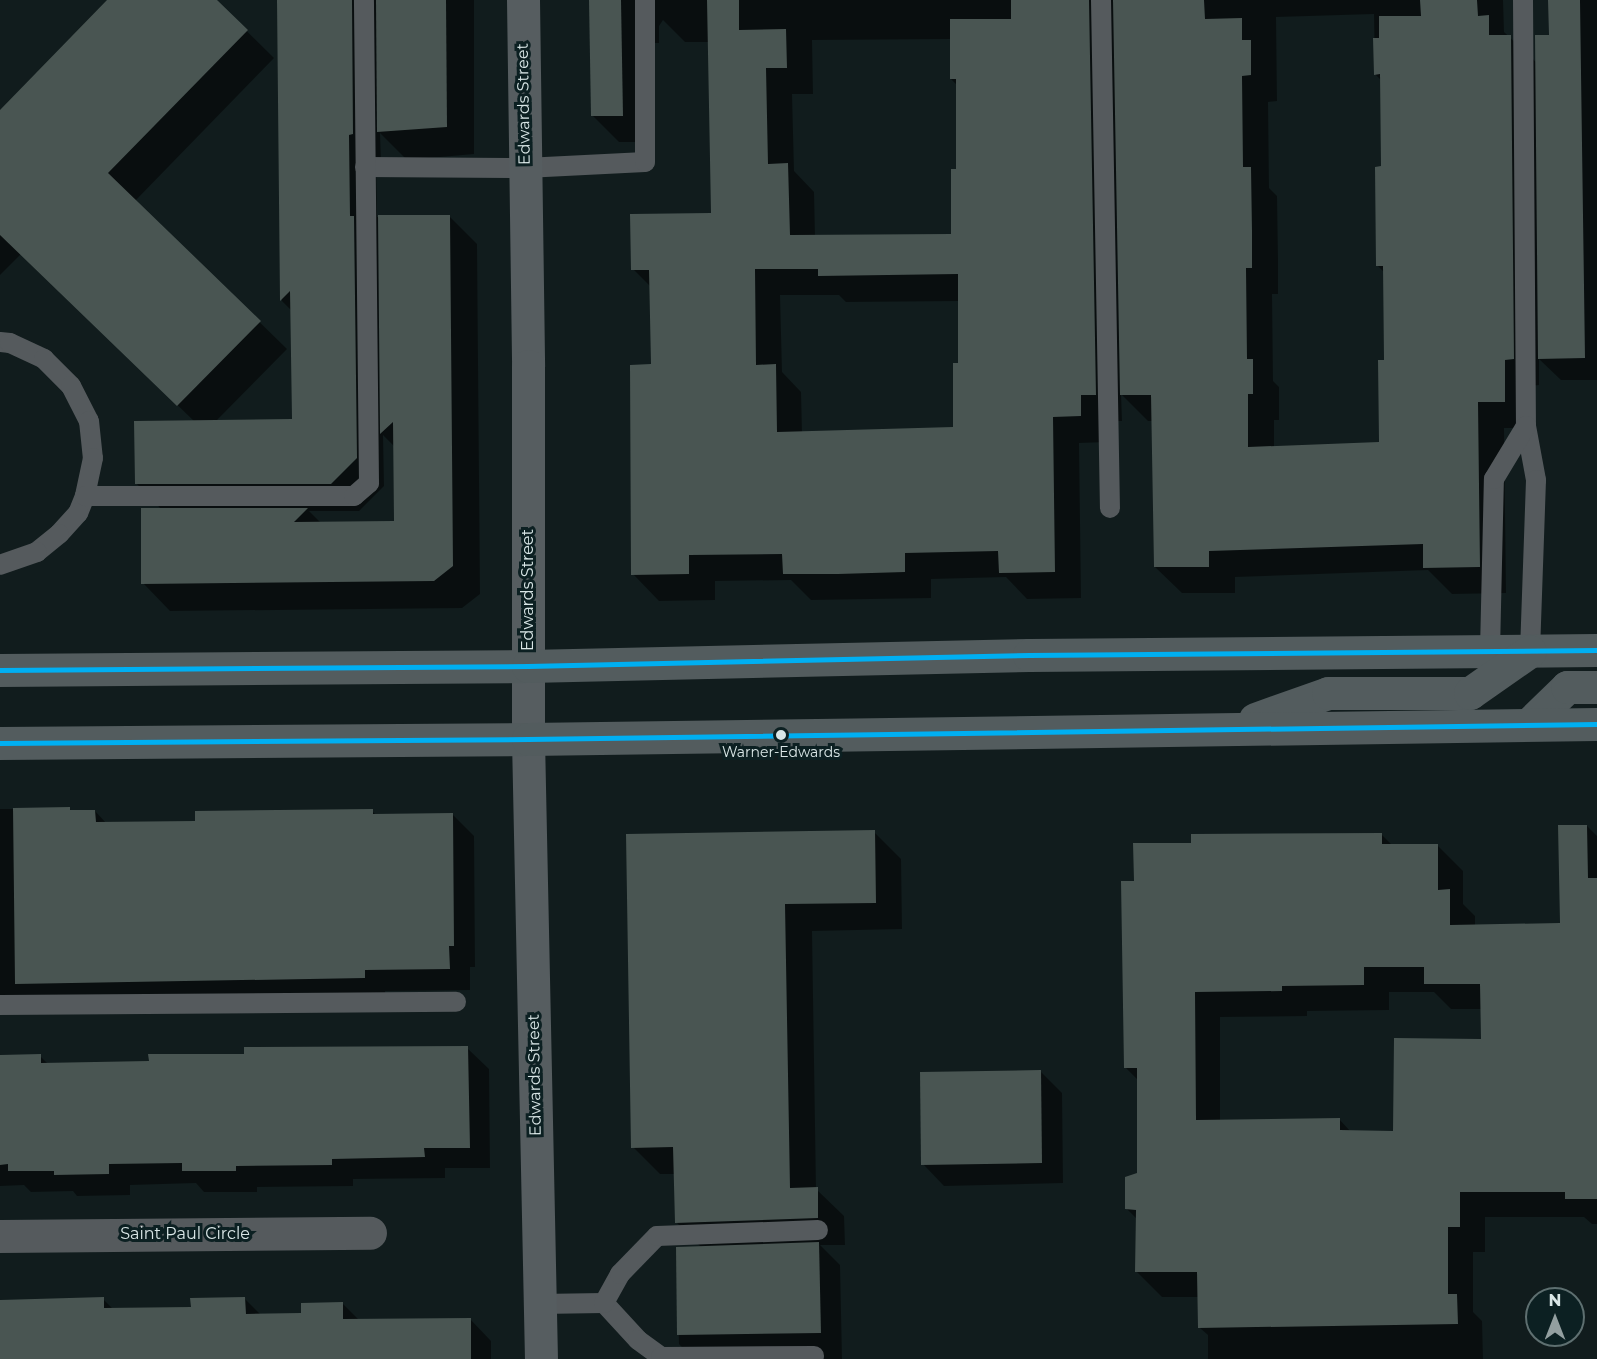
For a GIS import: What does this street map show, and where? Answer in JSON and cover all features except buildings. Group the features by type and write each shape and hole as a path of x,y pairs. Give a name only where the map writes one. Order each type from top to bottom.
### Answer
{"main road":[{"name":"Edwards Street","path":"523,0 528,739 541,1359"},
{"path":"0,670 528,666 1017,656 1597,650"},
{"path":"1230,728 1328,693 1470,693 1530,651"},
{"path":"1529,724 1567,687 1597,687"},
{"path":"0,743 528,739 1597,724"}],"street":[{"name":"Saint Paul Circle","path":"0,1236 370,1233"}],"lane":[{"path":"85,496 354,496 369,483 364,0"},
{"path":"365,167 525,168 645,162 645,0"},
{"path":"1101,0 1110,508"},
{"path":"1523,0 1526,426 1536,480 1530,651"},
{"path":"0,342 10,343 44,359 72,386 88,420 93,458 85,496 78,513 59,534 37,552 0,565"},
{"path":"1490,651 1494,479 1526,426"},
{"path":"0,1005 456,1002"},
{"path":"604,1303 620,1274 657,1236 818,1230"},
{"path":"540,1304 604,1303 638,1341 661,1357 814,1356"}],"transit line":[{"path":"0,670 528,666 1029,655 1597,650"},
{"path":"0,743 528,739 1597,724"}],"place":[{"name":"Warner-Edwards","path":"781,735"}]}
